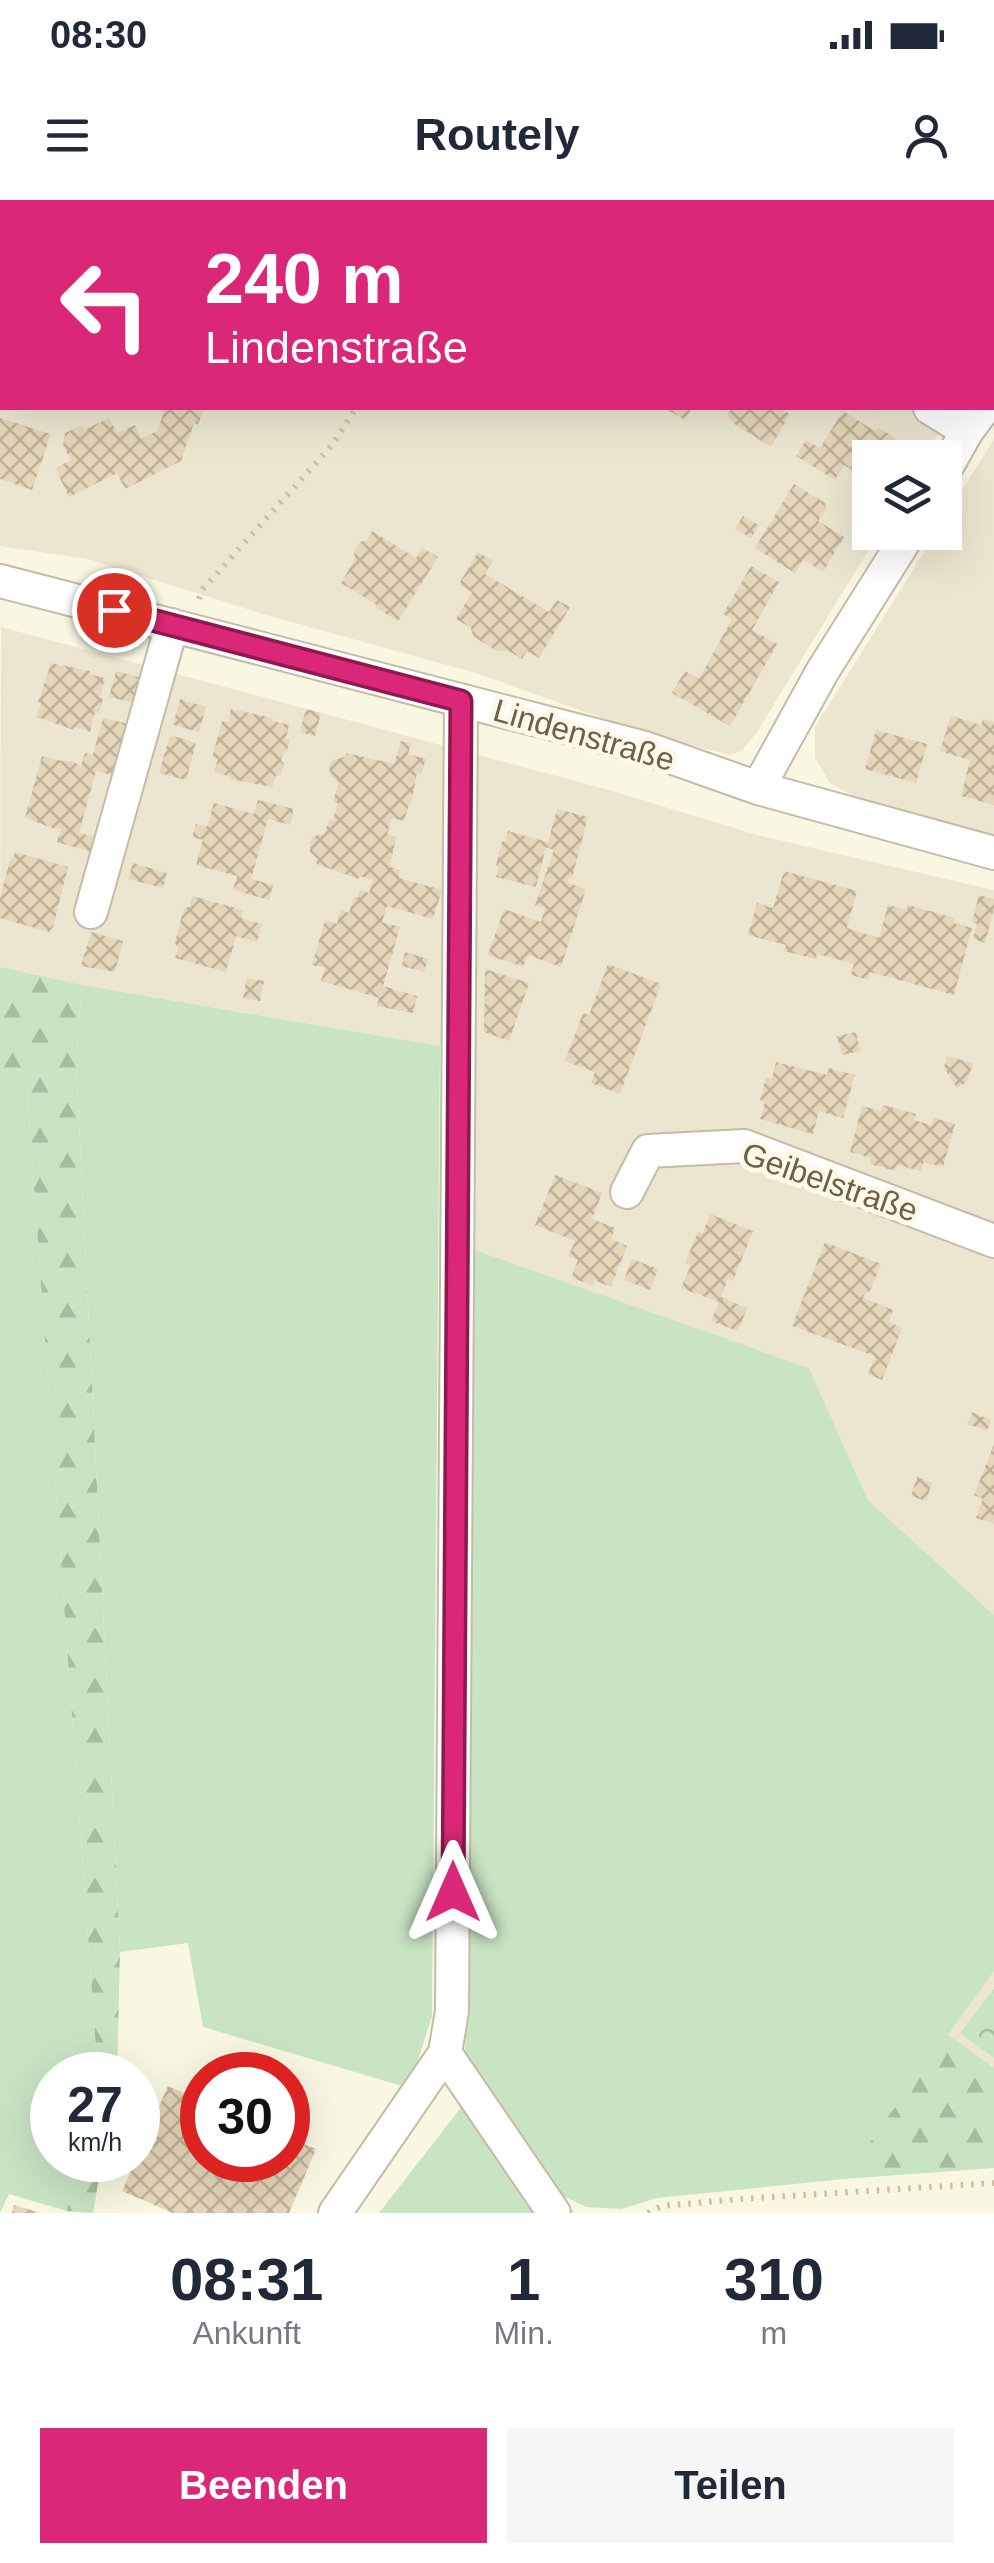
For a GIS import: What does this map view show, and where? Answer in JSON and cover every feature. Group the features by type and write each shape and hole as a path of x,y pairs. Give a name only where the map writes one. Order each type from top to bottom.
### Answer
{"street":[{"path":"938,410 976,419 962,442"},
{"path":"758,788 822,672 899,550"},
{"name":"Lindenstraße","path":"0,581 645,748 758,788 994,853"},
{"path":"90,912 180,627"},
{"path":"335,2213 445,2053 452,2011 461,701"},
{"name":"Geibelstraße","path":"627,1192 648,1150 744,1146 994,1240"},
{"path":"445,2053 554,2213"}],"path":[{"path":"180,627 203,589 333,444 355,410"},
{"path":"648,2213 662,2206 740,2199 994,2183"}],"shaded area":[{"path":"0,410 954,410 935,440 852,440 852,550 869,550 757,732 742,751 730,755 650,735 476,673 266,615 87,559 0,546"},
{"path":"994,439 994,839 872,806 830,783 815,758 815,727 925,550 962,550 962,491"},
{"path":"1,627 609,790 757,835 994,890 994,1615 868,1500 809,1368 475,1250 476,1052 42,978 0,967"},
{"path":"994,1971 994,2068 947,2034"}],"green space":[{"path":"0,967 82,985 76,1061 120,1952 118,2052 96,2052 26,1076 0,1070"},
{"path":"82,985 440,1046 432,2016 409,2088 310,2059 310,2052 287,2052 203,2027 188,1943 120,1952 76,1061"},
{"path":"0,1070 26,1075 96,2052 30,2052 30,2182 73,2182 67,2211 9,2194 0,2213"},
{"path":"475,1250 809,1368 868,1500 994,1615 994,1971 844,2179 657,2198 621,2209 587,2207 552,2191 465,2053"},
{"path":"994,1989 994,2058 960,2033"},
{"path":"947,2034 994,2068 994,2168 844,2179"},
{"path":"463,2105 542,2213 379,2213"},
{"path":"73,2182 98,2182 93,2213 67,2211"}],"building":[{"path":"158,410 203,410 198,425 194,423 181,461 125,489 117,473 69,497 55,468 71,460 63,446 65,433 82,425 84,430 109,418 117,433 135,425 141,439 157,431 164,412"},
{"path":"668,410 691,410 685,420"},
{"path":"731,410 783,410 790,414 771,447 727,415"},
{"path":"843,411 896,440 852,440 852,470 844,465 835,480 796,456 806,440 820,448"},
{"path":"0,418 51,434 32,490 0,479"},
{"path":"794,484 825,503 826,509 818,521 844,537 823,572 803,560 795,573 755,548"},
{"path":"743,516 759,525 751,538 735,529"},
{"path":"372,531 416,558 422,548 438,557 398,621 341,583 355,559 354,552"},
{"path":"478,552 493,561 485,574 549,612 557,600 570,607 539,658 527,651 522,659 507,650 498,652 456,619 472,592 459,584"},
{"path":"751,566 779,582 752,630 777,644 730,726 672,693 685,671 699,679 732,619 723,614"},
{"path":"51,663 105,678 100,698 103,699 90,732 37,717"},
{"path":"116,671 142,678 135,703 109,697"},
{"path":"180,699 206,707 199,732 173,725"},
{"path":"231,709 289,725 286,738 290,739 281,760 284,764 272,787 229,779 214,772 218,759 212,758 222,721 228,722"},
{"path":"306,709 321,713 315,736 300,732"},
{"path":"951,716 981,725 983,719 994,722 994,805 961,796 970,760 940,751"},
{"path":"103,718 129,724 120,777 96,771 79,833 98,838 94,853 57,842 61,828 25,818 42,756 73,761 81,767 85,753 93,755"},
{"path":"876,730 927,744 916,783 865,769"},
{"path":"170,735 196,743 186,780 159,773"},
{"path":"401,741 411,743 408,754 426,759 421,774 417,773 404,821 392,818 387,834 396,837 390,867 400,870 399,878 442,890 433,919 387,906 382,922 400,927 383,986 417,996 413,1013 377,1006 379,998 321,981 325,968 312,965 325,920 337,924 341,910 349,913 354,897 358,898 360,890 369,893 373,880 316,864 318,859 310,852 310,840 325,834 338,803 333,801 339,782 331,776 329,767 333,760 347,753 394,764"},
{"path":"258,800 294,809 290,825 268,819 251,879 273,885 269,900 233,890 237,876 196,865 203,840 192,837 196,824 207,827 214,803 254,814"},
{"path":"557,809 588,817 568,883 586,889 561,967 528,955 523,967 488,955 504,909 541,922 545,908 535,905 554,850 546,847 536,887 496,877 496,866 508,831 548,842"},
{"path":"15,852 68,867 49,932 0,918 0,898"},
{"path":"133,863 167,873 163,888 128,879"},
{"path":"784,871 857,891 847,928 879,938 888,905 907,910 908,905 955,918 954,923 972,928 954,995 870,972 868,980 851,975 854,964 817,954 816,959 784,951 786,945 748,935 757,903 773,908"},
{"path":"979,895 994,899 985,943 973,939 977,924 972,922"},
{"path":"192,896 243,910 241,918 262,924 257,942 236,936 226,972 175,958 179,926"},
{"path":"91,932 123,941 115,972 81,966"},
{"path":"405,952 428,959 424,972 402,966"},
{"path":"608,964 661,984 620,1094 591,1083 595,1072 565,1061 583,1013 589,1015"},
{"path":"485,969 529,983 509,1041 484,1032"},
{"path":"247,978 264,981 260,1001 243,998"},
{"path":"856,1032 860,1051 842,1055 837,1036"},
{"path":"947,1056 973,1063 967,1082 957,1088 944,1068"},
{"path":"776,1062 827,1075 829,1068 855,1075 843,1118 819,1111 813,1134 760,1119 766,1077 772,1079"},
{"path":"883,1105 916,1114 914,1120 931,1125 934,1118 955,1124 943,1167 923,1162 921,1171 898,1165 896,1171 870,1164 871,1158 850,1152 862,1106 881,1111"},
{"path":"555,1175 602,1193 592,1219 615,1228 611,1239 627,1246 611,1287 594,1280 593,1286 571,1277 578,1260 568,1257 575,1241 535,1225"},
{"path":"710,1214 753,1231 733,1281 728,1279 721,1297 747,1308 738,1331 711,1321 719,1302 681,1288 691,1265 685,1263"},
{"path":"825,1242 881,1264 863,1298 893,1310 889,1322 902,1328 882,1380 868,1374 875,1356 792,1326"},
{"path":"632,1259 658,1269 650,1290 624,1280"},
{"path":"972,1412 991,1420 987,1431 967,1424"},
{"path":"994,1444 994,1524 976,1518 983,1499 974,1495"},
{"path":"917,1477 932,1483 926,1501 911,1496"},
{"path":"168,2086 180,2091 180,2182 302,2182 289,2213 173,2213 122,2191 126,2182 160,2182 160,2104"},
{"path":"14,2205 38,2212 38,2213 12,2213"}],"route":[{"path":"114,610 461,701 453,1892"}]}
